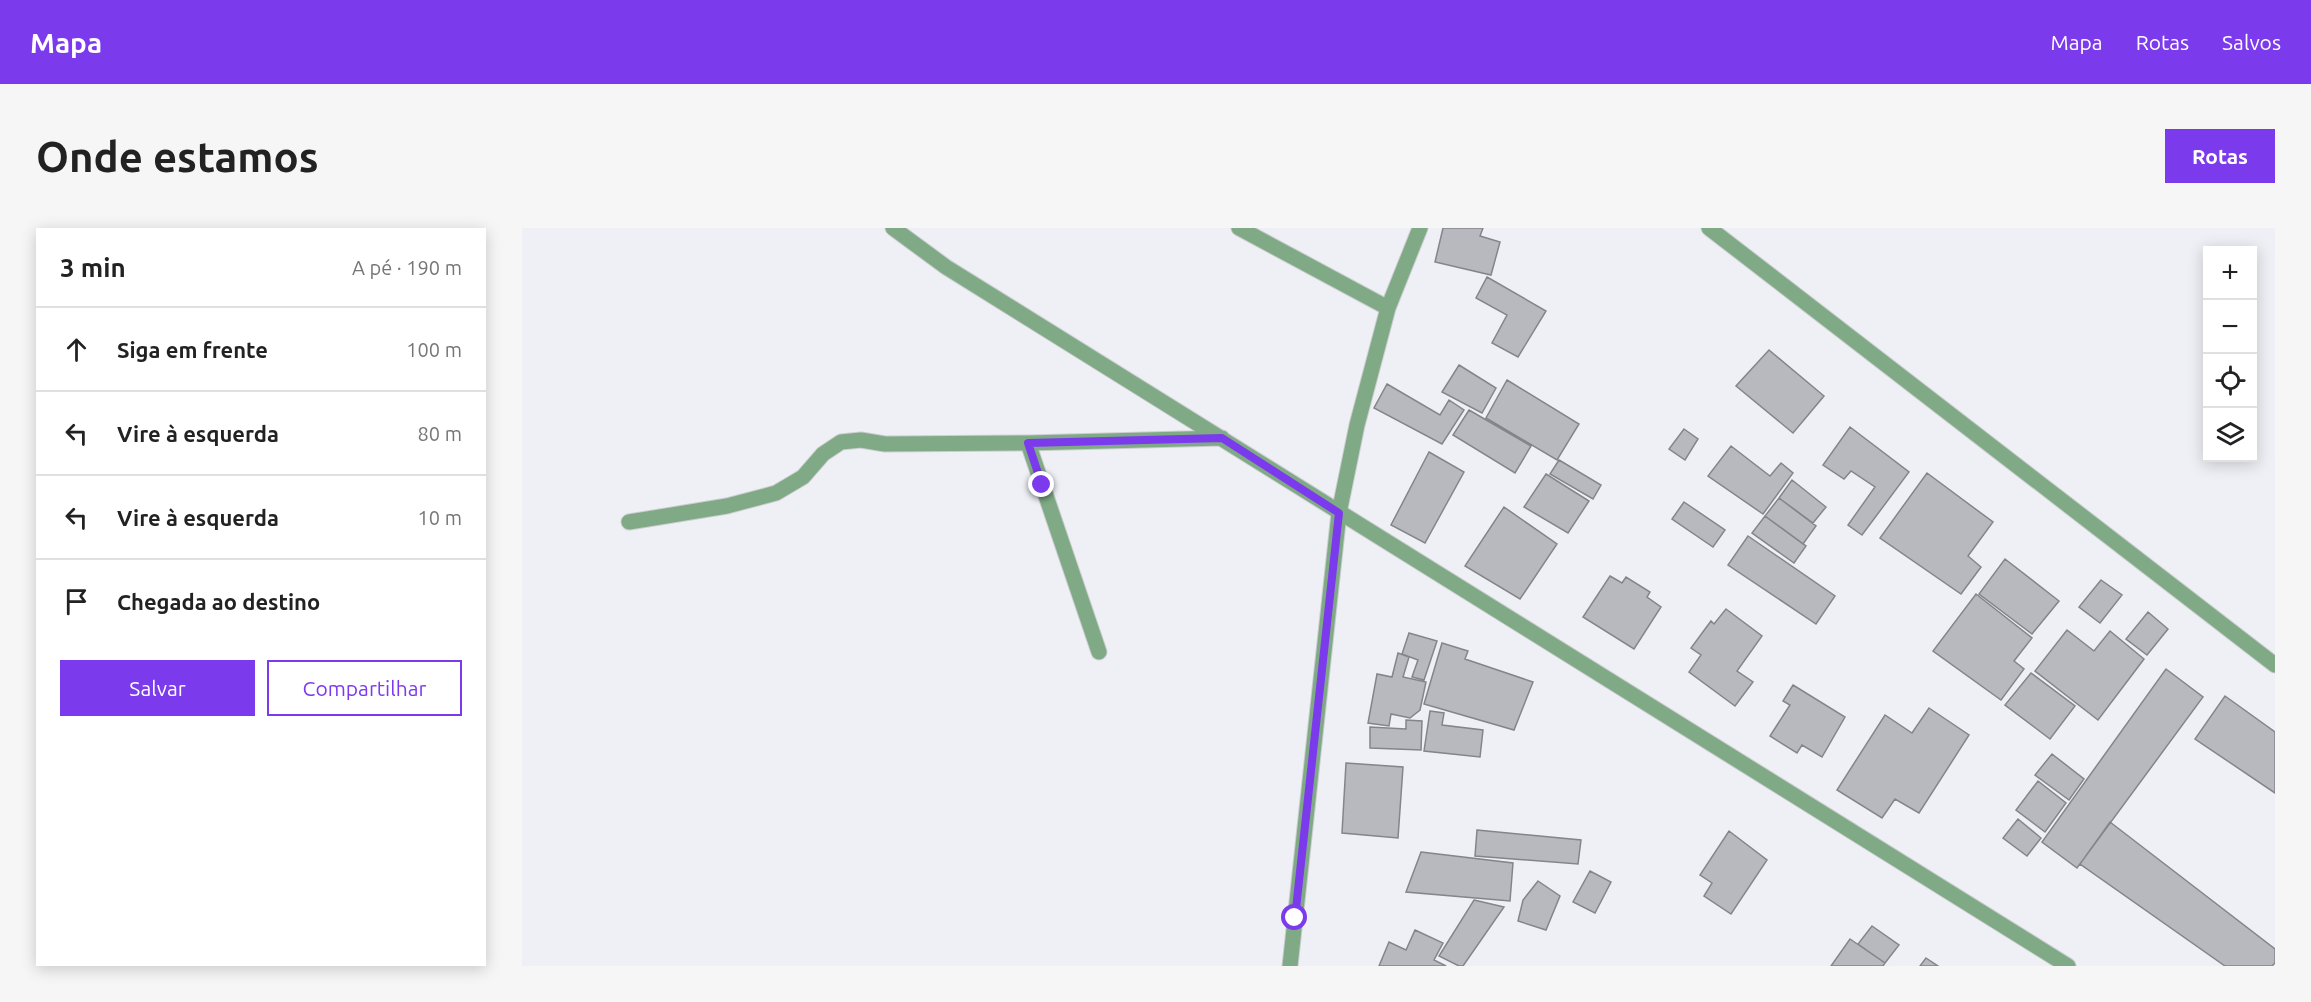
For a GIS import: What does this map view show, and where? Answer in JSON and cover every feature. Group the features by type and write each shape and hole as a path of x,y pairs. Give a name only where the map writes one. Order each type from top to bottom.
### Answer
{"street":[{"path":"893,228 946,267 2068,966"},
{"path":"1239,228 1389,308"},
{"path":"1290,966 1339,513 1357,424 1389,308 1420,228"},
{"path":"1709,228 2275,665"},
{"path":"629,522 727,506 776,493 803,477 823,454 841,442 861,440 885,444 1028,443 1222,438"},
{"path":"1028,443 1099,652"}],"building":[{"path":"1443,228 1483,228 1480,236 1500,242 1491,275 1435,262"},
{"path":"1487,277 1546,311 1518,357 1492,343 1507,315 1476,298"},
{"path":"1769,350 1824,396 1793,433 1736,386"},
{"path":"1459,365 1496,388 1482,413 1442,392"},
{"path":"1507,380 1579,424 1557,460 1486,418"},
{"path":"1387,384 1440,415 1449,400 1464,410 1442,444 1374,408"},
{"path":"1469,410 1531,446 1515,473 1453,435"},
{"path":"1850,427 1909,472 1862,535 1848,525 1875,487 1851,471 1844,479 1823,465"},
{"path":"1684,429 1698,439 1685,460 1669,449"},
{"path":"1731,446 1770,476 1781,463 1793,473 1763,514 1708,476"},
{"path":"1429,452 1464,472 1425,543 1391,525"},
{"path":"1559,460 1601,485 1593,499 1550,474"},
{"path":"1927,473 1993,522 1968,556 1981,567 1961,594 1880,538"},
{"path":"1546,474 1589,501 1568,533 1524,507"},
{"path":"1792,480 1826,507 1813,523 1779,498"},
{"path":"1779,498 1816,526 1803,544 1765,516"},
{"path":"1684,502 1725,530 1713,547 1672,519"},
{"path":"1504,507 1557,544 1520,599 1465,566"},
{"path":"1765,516 1806,546 1794,563 1752,533"},
{"path":"1748,536 1835,596 1816,624 1728,565"},
{"path":"2005,559 2059,601 2032,634 1979,594"},
{"path":"1610,576 1622,583 1626,577 1650,592 1647,597 1661,607 1634,649 1583,617"},
{"path":"2101,580 2122,595 2100,623 2079,607"},
{"path":"1976,594 2032,638 2014,661 2024,669 2001,700 1933,651"},
{"path":"1726,609 1762,636 1737,671 1753,682 1735,706 1689,672 1701,655 1691,648 1711,621 1714,624"},
{"path":"2148,612 2168,629 2147,655 2126,639"},
{"path":"2067,630 2094,651 2110,631 2144,659 2098,720 2035,671"},
{"path":"1409,633 1437,641 1424,680 1412,677 1418,660 1402,654"},
{"path":"1442,643 1468,651 1465,659 1533,682 1514,730 1424,704"},
{"path":"1398,653 1409,657 1403,677 1426,682 1420,710 1410,718 1391,714 1389,726 1368,723 1377,674 1392,677"},
{"path":"2166,669 2203,697 2077,868 2042,842"},
{"path":"2031,673 2075,706 2050,739 2005,705"},
{"path":"1793,685 1845,717 1822,757 1802,745 1797,753 1770,736 1790,705 1783,701"},
{"path":"2225,696 2275,732 2275,793 2195,739"},
{"path":"1929,708 1969,735 1919,813 1895,799 1882,818 1837,790 1885,715 1912,733"},
{"path":"1430,711 1444,713 1442,725 1483,730 1480,757 1424,751"},
{"path":"1406,720 1422,721 1421,750 1370,748 1370,727 1406,729"},
{"path":"2052,754 2084,779 2069,800 2035,775"},
{"path":"1346,763 1403,767 1398,838 1342,833"},
{"path":"2038,781 2066,803 2045,832 2016,810"},
{"path":"2018,819 2041,838 2027,856 2003,838"},
{"path":"2110,822 2275,949 2275,963 2272,966 2225,966 2080,864"},
{"path":"1477,830 1581,840 1578,864 1475,856"},
{"path":"1729,831 1767,860 1731,914 1704,896 1712,883 1700,875"},
{"path":"1421,852 1513,863 1510,901 1406,892"},
{"path":"1590,871 1611,882 1595,913 1573,902"},
{"path":"1538,881 1560,896 1546,930 1518,921 1523,900"},
{"path":"1474,900 1504,907 1463,966 1459,966 1439,956"},
{"path":"1872,926 1899,945 1885,963 1858,944"},
{"path":"1415,930 1443,943 1434,960 1446,966 1379,966 1389,942 1406,950"},
{"path":"1850,939 1885,963 1883,966 1831,966"},
{"path":"1926,958 1938,966 1920,966"}],"route":[{"path":"1042,485 1028,443 1222,438 1339,513 1295,918"}]}
